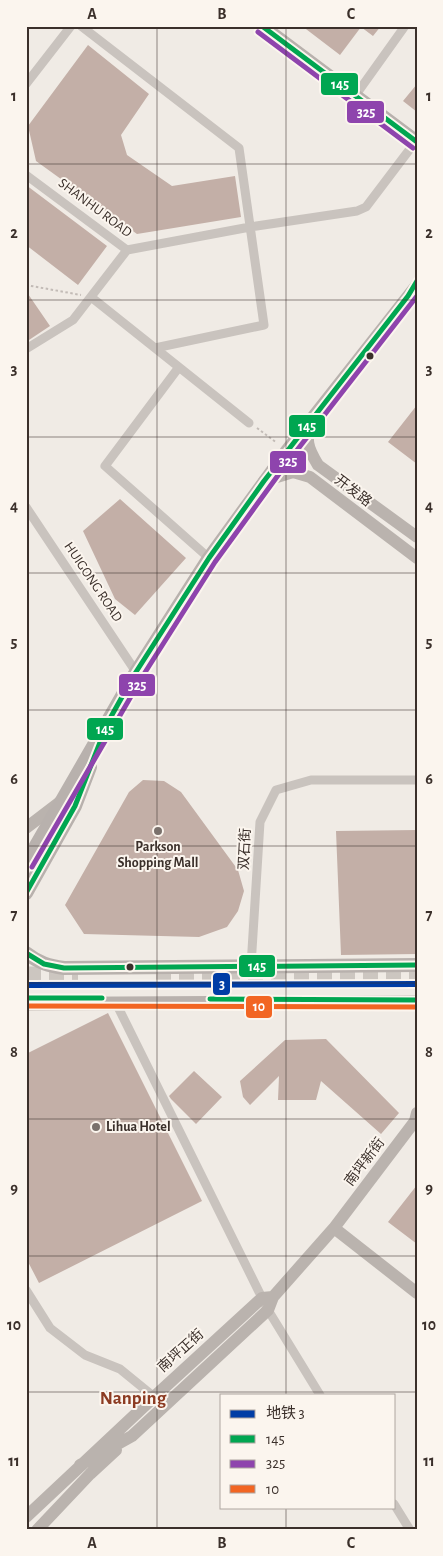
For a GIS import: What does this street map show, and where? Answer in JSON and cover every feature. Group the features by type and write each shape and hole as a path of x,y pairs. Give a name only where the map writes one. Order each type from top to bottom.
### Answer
{"main road":[{"path":"262,26 416,141"},
{"path":"26,863 136,672 209,558 264,481 412,291 417,281"},
{"path":"26,893 75,806 108,722"},
{"path":"26,953 43,964 64,968 417,965"},
{"path":"26,1004 417,1002"}],"street":[{"path":"26,84 71,26"},
{"path":"81,26 239,148 264,325 155,348"},
{"path":"355,96 405,26"},
{"path":"128,250 366,208 416,141"},
{"name":"SHANHU ROAD","path":"26,174 128,250 73,320 26,350"},
{"path":"91,297 249,423"},
{"path":"179,367 105,466 209,558"},
{"name":"开发路","path":"313,418 307,434 309,449 318,465 417,537"},
{"name":"开发路","path":"264,481 293,472 310,477 417,558"},
{"name":"HUIGONG ROAD","path":"26,508 136,672"},
{"name":"双石街","path":"251,966 260,822 276,790 311,780 417,780"},
{"path":"26,828 63,799"},
{"path":"116,1004 268,1297"},
{"name":"南坪新街","path":"268,1297 334,1228 415,1121 417,1113"},
{"path":"334,1228 417,1293"},
{"path":"26,1290 50,1328 86,1355 120,1369 164,1405"},
{"name":"南坪正街","path":"80,1465 132,1436 268,1310 268,1297"},
{"name":"南坪正街","path":"26,1516 154,1397 268,1297"},
{"path":"268,1310 319,1394"},
{"path":"37,1530 90,1474 132,1436"},
{"path":"396,1507 410,1530"}],"path":[{"path":"26,285 91,297"},
{"path":"249,423 287,451"}],"building":[{"path":"302,26 381,26 373,36 361,27 340,55"},
{"path":"88,45 149,94 121,135 127,155 172,186 235,176 241,217 137,234 36,161 28,126"},
{"path":"417,84 417,112 403,101"},
{"path":"26,185 107,246 78,285 26,245"},
{"path":"26,291 50,326 26,342"},
{"path":"417,405 417,464 388,442"},
{"path":"120,499 186,558 135,615 115,599 83,531"},
{"name":"Parkson Shopping Mall","path":"143,780 164,781 181,792 238,870 244,891 238,911 227,927 199,937 84,934 65,905 129,792"},
{"path":"417,830 417,954 341,955 336,831"},
{"name":"Lihua Hotel","path":"108,1013 202,1201 39,1283 26,1258 26,1054"},
{"path":"326,1039 399,1113 381,1134 321,1081 316,1100 278,1100 279,1076 250,1105 243,1097 240,1081 285,1040"},
{"path":"194,1071 222,1097 196,1124 169,1096"},
{"path":"417,1185 417,1244 388,1222"}],"tunnel":[{"path":"26,974 78,974"},
{"path":"156,974 417,974"}],"metro line":[{"name":"3","path":"26,985 417,984"}],"transit line":[{"name":"145","path":"262,26 417,142"},
{"name":"325","path":"258,32 413,148"},
{"name":"145","path":"26,893 75,806 108,722 136,672 209,558 264,481 408,296 417,281"},
{"name":"325","path":"32,867 144,674 215,562 287,463 417,296"},
{"name":"145","path":"26,953 44,964 64,968 417,965"},
{"name":"145","path":"26,998 102,998"},
{"name":"145","path":"210,999 417,1000"},
{"name":"10","path":"26,1006 417,1007"}],"place":[{"name":"Parkson Shopping Mall","path":"158,831"},
{"name":"Lihua Hotel","path":"96,1127"}],"district":[{"name":"Nanping","path":"133,1398"}]}
